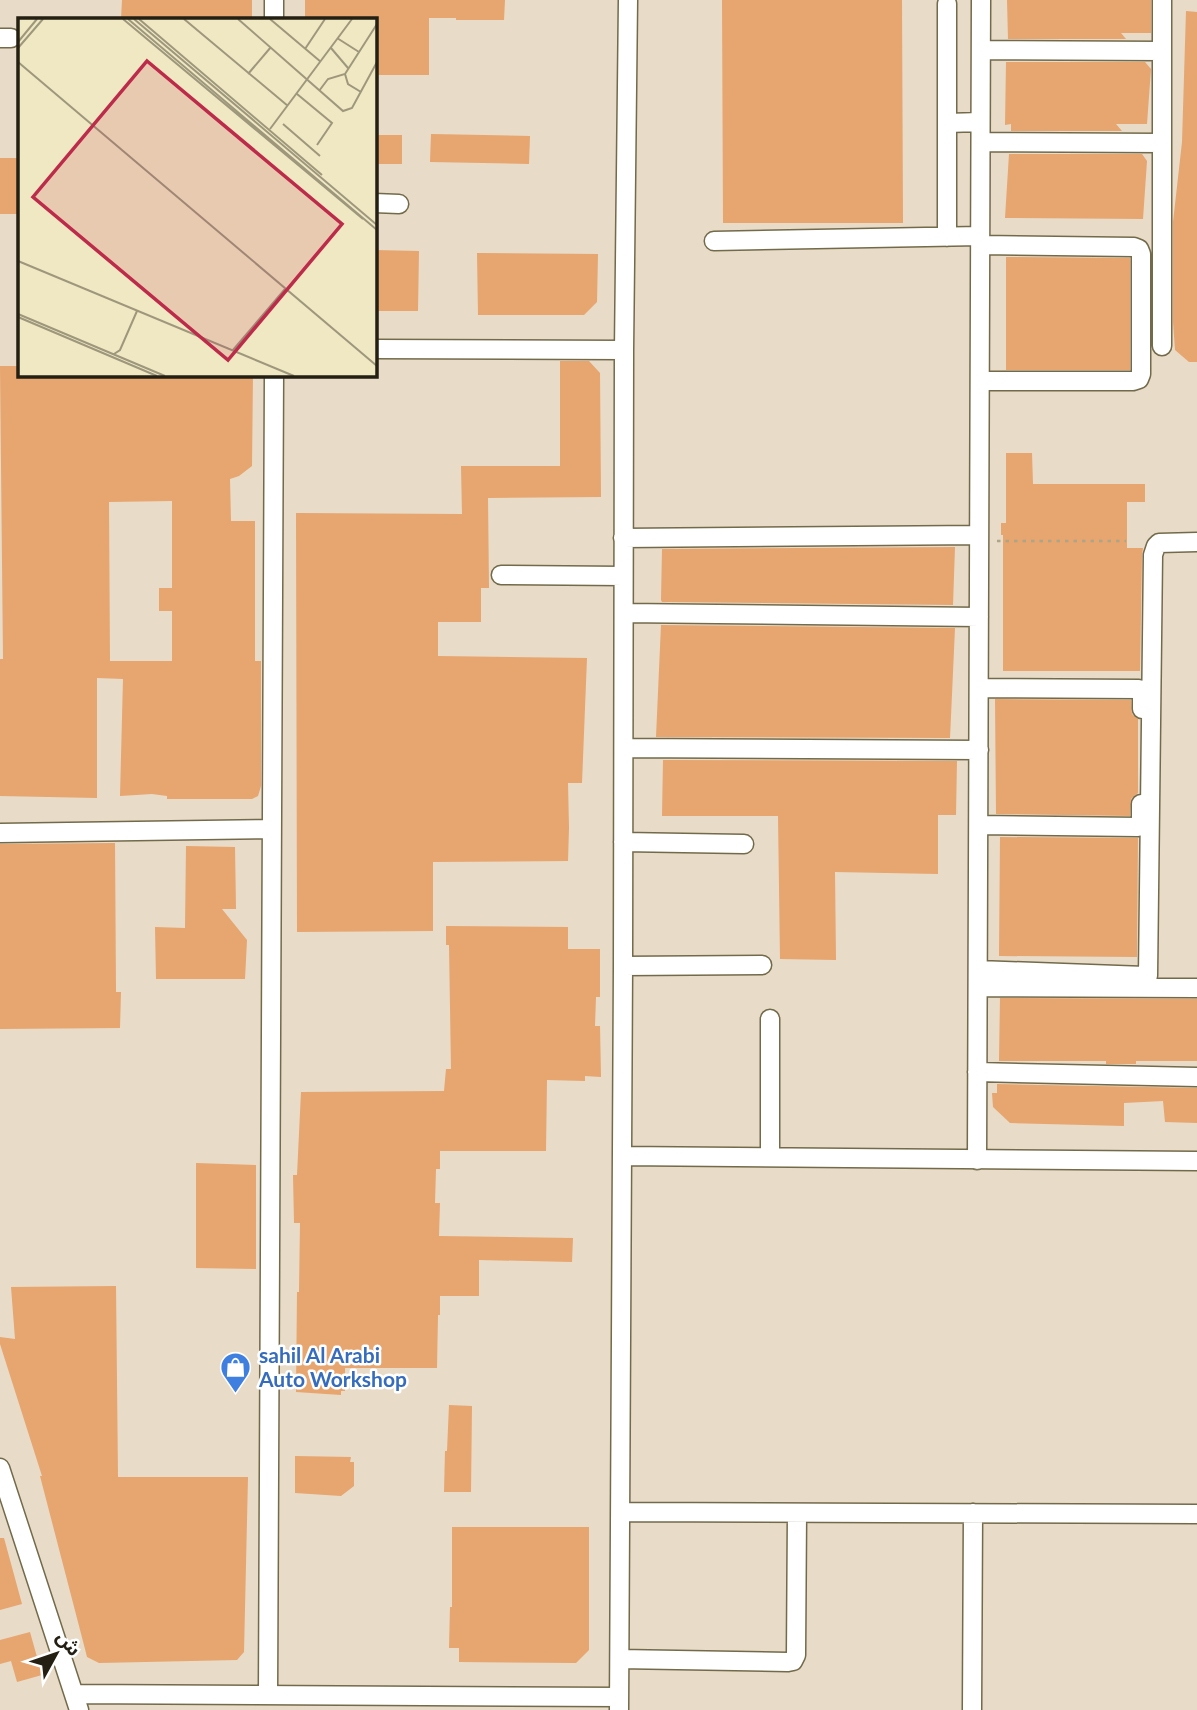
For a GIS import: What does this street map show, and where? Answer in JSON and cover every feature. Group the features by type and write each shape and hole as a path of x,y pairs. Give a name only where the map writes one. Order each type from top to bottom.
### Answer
{"street":[{"path":"274,0 274,18"},
{"path":"0,1468 76,1702 268,1695 297,1702 619,1703 624,350 628,0"},
{"path":"977,1160 981,0"},
{"path":"1162,0 1162,346"},
{"path":"947,4 947,237"},
{"path":"981,50 1162,51"},
{"path":"947,123 980,122"},
{"path":"981,142 1162,143"},
{"path":"376,204 399,204"},
{"path":"714,241 947,237 1139,249 1139,379 980,381"},
{"path":"376,349 624,350"},
{"path":"268,1695 274,376"},
{"path":"624,538 979,538"},
{"path":"1148,976 1153,555 1160,543 1197,542"},
{"path":"501,575 624,576"},
{"path":"624,614 979,617"},
{"path":"979,688 1139,688 1142,692 1140,826 979,825"},
{"path":"624,748 979,750"},
{"path":"0,832 271,829"},
{"path":"624,842 744,844"},
{"path":"623,966 762,965"},
{"path":"978,979 1148,976 1197,978"},
{"path":"978,979 1197,988"},
{"path":"770,1019 770,1157"},
{"path":"977,1072 1197,1077"},
{"path":"622,1156 1197,1161"},
{"path":"621,1512 1197,1514"},
{"path":"620,1659 793,1661 796,1655 797,1513"},
{"path":"972,1710 973,1513"}],"path":[{"path":"979,538 1126,541"}],"shaded area":[{"path":"0,0 1197,0 1197,1710 0,1710"}],"building":[{"path":"122,0 252,0 252,18 121,18"},
{"path":"305,0 505,0 504,20 429,18 429,75 376,75 374,17 305,18"},
{"path":"722,0 902,0 903,223 723,223"},
{"path":"1007,0 1151,0 1151,33 1121,33 1126,39 1008,39"},
{"path":"1186,11 1197,12 1197,362 1189,362 1175,350 1173,322 1173,222 1182,142"},
{"path":"1006,62 1145,62 1151,69 1147,124 1116,124 1122,131 1011,131 1011,124 1005,125"},
{"path":"431,134 530,136 529,164 430,162"},
{"path":"376,135 402,135 402,164 376,164"},
{"path":"1009,154 1142,154 1147,161 1143,219 1005,218"},
{"path":"0,158 18,158 18,214 0,214"},
{"path":"376,250 419,251 418,311 376,311"},
{"path":"477,253 598,254 597,302 584,315 478,315"},
{"path":"1006,257 1130,258 1130,370 1006,370"},
{"path":"560,361 589,361 600,373 601,497 488,498 489,588 481,588 481,622 438,622 438,656 587,658 582,783 568,783 568,861 433,862 433,931 297,932 296,513 462,514 461,466 560,466"},
{"path":"0,366 18,366 18,376 253,376 252,466 230,479 231,521 255,521 255,661 261,661 261,786 258,796 252,799 167,799 167,796 152,794 120,796 123,679 97,678 97,798 0,796 0,659 3,659","holes":["172,501 172,588 159,588 159,611 172,611 172,661 110,661 109,502"]},
{"path":"1006,453 1032,453 1033,484 1145,484 1145,502 1127,502 1127,548 1143,548 1140,671 1003,671 1001,523 1006,523"},
{"path":"955,547 953,605 661,600 662,549"},
{"path":"661,625 955,628 950,738 656,737"},
{"path":"995,699 1131,700 1132,714 1138,719 1138,793 1131,799 1130,816 996,814"},
{"path":"663,760 957,761 956,815 938,815 938,874 835,872 836,960 780,959 778,816 662,816"},
{"path":"1000,837 1138,838 1137,957 999,956"},
{"path":"115,843 116,992 121,992 120,1028 0,1029 0,844"},
{"path":"186,846 235,847 236,909 222,909 247,940 245,979 156,979 155,927 185,928"},
{"path":"446,926 568,927 568,949 600,949 600,997 596,997 595,1026 600,1026 601,1077 585,1076 585,1081 547,1080 546,1151 440,1151 440,1169 436,1169 435,1203 440,1203 439,1236 573,1238 572,1262 479,1260 479,1296 440,1296 437,1368 345,1368 345,1391 341,1391 341,1395 296,1392 300,1223 294,1223 293,1175 297,1175 301,1092 444,1091 446,1069 451,1069 449,945 446,945"},
{"path":"1000,998 1197,999 1197,1061 1106,1064 1106,1061 999,1061"},
{"path":"997,1084 1197,1088 1197,1123 1165,1122 1163,1101 1124,1103 1124,1126 1010,1123 993,1107 992,1093 997,1093"},
{"path":"196,1163 256,1165 256,1269 196,1268"},
{"path":"116,1286 118,1477 248,1477 244,1652 237,1660 99,1663 87,1657 42,1476 0,1337 15,1339 11,1287"},
{"path":"449,1405 472,1406 471,1492 444,1492"},
{"path":"295,1456 351,1457 350,1462 354,1462 354,1486 341,1496 295,1493"},
{"path":"452,1527 589,1527 589,1650 576,1663 459,1662 459,1648 449,1648"},
{"path":"0,1538 4,1538 22,1604 0,1610"},
{"path":"30,1632 42,1675 17,1682 11,1661 0,1664 0,1640"}],"place":[{"name":"sahil Al Arabi Auto Workshop","path":"236,1395"}]}
